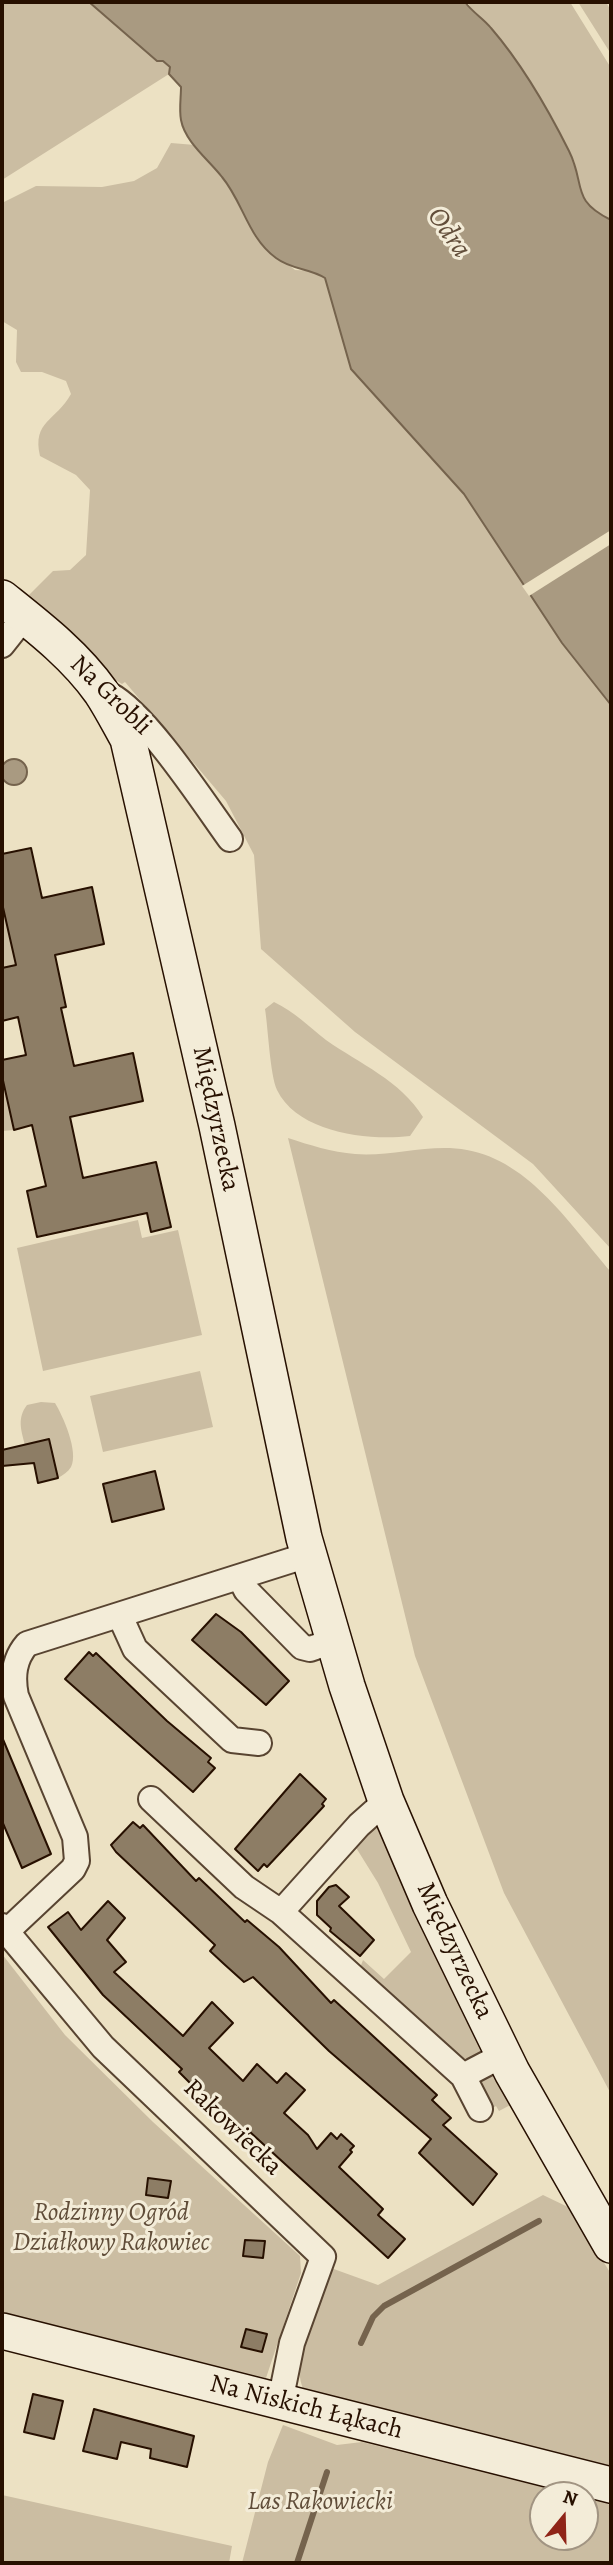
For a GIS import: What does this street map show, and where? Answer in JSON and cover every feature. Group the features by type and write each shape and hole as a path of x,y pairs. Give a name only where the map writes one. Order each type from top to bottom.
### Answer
{"street":[{"path":"2,645 13,607"},
{"name":"Na Grobli","path":"13,607 74,661 100,691 128,708 230,839"},
{"name":"Międzyrzecka","path":"100,691 128,739 141,783 308,1555 333,1641 386,1801 430,1904 503,2054 566,2171 611,2245"},
{"path":"2,1645 27,1644 308,1555"},
{"path":"240,1578 246,1590 302,1647 310,1649 333,1641"},
{"path":"120,1616 135,1649 232,1740 259,1743"},
{"path":"4,1929 66,1878 77,1861 75,1837 16,1696 15,1666 27,1644"},
{"path":"151,1799 255,1897 281,1912 463,2076 480,2109"},
{"path":"281,1912 359,1825 386,1801"},
{"name":"Rakowiecka","path":"4,1929 103,2046 323,2257 292,2343 280,2402"},
{"path":"463,2076 503,2054"},
{"name":"Na Niskich Łąkach","path":"2,2330 611,2485"}],"green space":[{"path":"2,2 89,2 157,61 163,61 170,67 169,74 2,180"},
{"path":"468,2 570,2 611,68 611,220 590,210 579,188 575,163 552,117 490,26 474,15"},
{"path":"578,2 606,2 611,11 611,54"},
{"path":"171,143 195,145 225,179 256,238 295,270 313,271 325,277 351,369 464,494 562,643 611,705 611,1249 533,1164 355,1032 261,949 254,855 226,801 125,682 122,684 107,675 65,627 29,595 53,571 70,570 86,555 90,490 76,475 40,456 38,444 42,428 71,394 66,381 42,372 21,372 16,362 17,330 2,321 2,203 36,186 102,187 134,181 157,168"},
{"path":"2,906 16,965 2,968"},
{"path":"274,1002 403,1093 423,1117 410,1136 374,1137 336,1131 317,1125 287,1105 277,1090 271,1063 265,1009"},
{"path":"3,1081 14,1130 2,1131"},
{"path":"288,1138 312,1146 355,1154 453,1148 490,1157 511,1167 548,1198 611,1272 611,2094 504,1893 415,1656"},
{"path":"138,1220 142,1238 178,1230 202,1335 43,1371 17,1248"},
{"path":"200,1371 213,1427 103,1452 90,1396"},
{"path":"55,1403 72,1444 71,1467 58,1478 49,1439 25,1445 22,1434 21,1419 24,1410 27,1405"},
{"path":"378,1820 486,2053 472,2059 461,2058 360,1968 363,1960 384,1979 411,1952 378,1883 355,1846"},
{"name":"Rodzinny Ogród Działkowy Rakowiec","path":"2,1954 65,2035 153,2122 300,2256 301,2273 266,2378 2,2312"},
{"path":"494,2069 518,2101 499,2111 496,2106 491,2109 479,2087 483,2078"},
{"path":"543,2195 570,2208 611,2274 611,2470 303,2389 299,2359 302,2343 331,2268 378,2285"},
{"name":"Las Rakowiecki","path":"283,2425 337,2445 362,2442 529,2484 529,2551 599,2551 599,2502 611,2505 611,2563 242,2563 268,2462"},
{"path":"2,2495 232,2546 229,2563 2,2563"}],"water":[{"name":"Odra","path":"89,2 465,2 488,24 513,56 569,151 584,198 598,213 611,220 611,705 562,643 464,494 351,369 325,278 282,262 267,250 252,230 229,187 187,136 180,116 181,87 169,74 170,67 163,61 157,61"},
{"path":"14,759 23,763 27,772 23,781 14,785 5,781 1,772 5,763"}],"pier":[{"path":"611,530 611,544 529,596 522,586"}],"building":[{"path":"31,848 42,898 92,887 104,944 55,955 66,1007 61,1008 74,1066 133,1053 143,1101 70,1117 83,1178 156,1162 171,1227 151,1232 147,1213 37,1237 27,1191 46,1186 32,1125 14,1130 2,1076 2,1060 26,1055 18,1017 2,1021 2,968 16,965 2,903 2,854"},
{"path":"49,1439 58,1478 38,1483 34,1463 2,1466 2,1450"},
{"path":"155,1471 164,1509 112,1522 103,1484"},
{"path":"216,1614 241,1632 289,1681 266,1705 192,1640"},
{"path":"89,1652 93,1656 96,1653 167,1721 211,1758 208,1762 215,1768 193,1792 65,1679"},
{"path":"2,1737 51,1854 22,1868 2,1821"},
{"path":"300,1774 326,1799 322,1804 324,1806 267,1867 264,1864 258,1871 235,1849"},
{"path":"133,1822 140,1828 143,1825 196,1881 199,1878 245,1922 247,1920 279,1947 331,2003 334,2000 437,2095 432,2100 451,2118 443,2125 497,2174 473,2205 419,2153 431,2139 329,2051 253,1977 244,1982 224,1964 210,1951 215,1945 116,1852 111,1845"},
{"path":"336,1885 349,1897 339,1906 374,1940 360,1956 330,1931 331,1928 317,1915 317,1901 329,1887"},
{"path":"108,1901 125,1918 107,1940 126,1962 114,1972 183,2036 212,2002 233,2023 209,2048 243,2081 257,2064 277,2083 286,2073 305,2090 284,2113 308,2135 317,2149 331,2133 337,2139 341,2134 354,2146 339,2167 383,2209 378,2215 405,2239 388,2258 250,2132 246,2136 203,2091 201,2093 190,2083 179,2072 182,2069 103,1995 48,1927 68,1912 81,1930"},
{"path":"148,2178 171,2181 168,2198 146,2195"},
{"path":"245,2240 265,2241 263,2258 243,2256"},
{"path":"246,2329 267,2334 262,2352 241,2347"},
{"path":"33,2394 63,2401 54,2439 24,2432"},
{"path":"94,2409 194,2436 187,2467 150,2458 151,2449 121,2442 117,2459 83,2451"}],"waterway":[{"path":"361,2343 373,2317 384,2306 539,2221"},
{"path":"297,2563 327,2472"}]}
